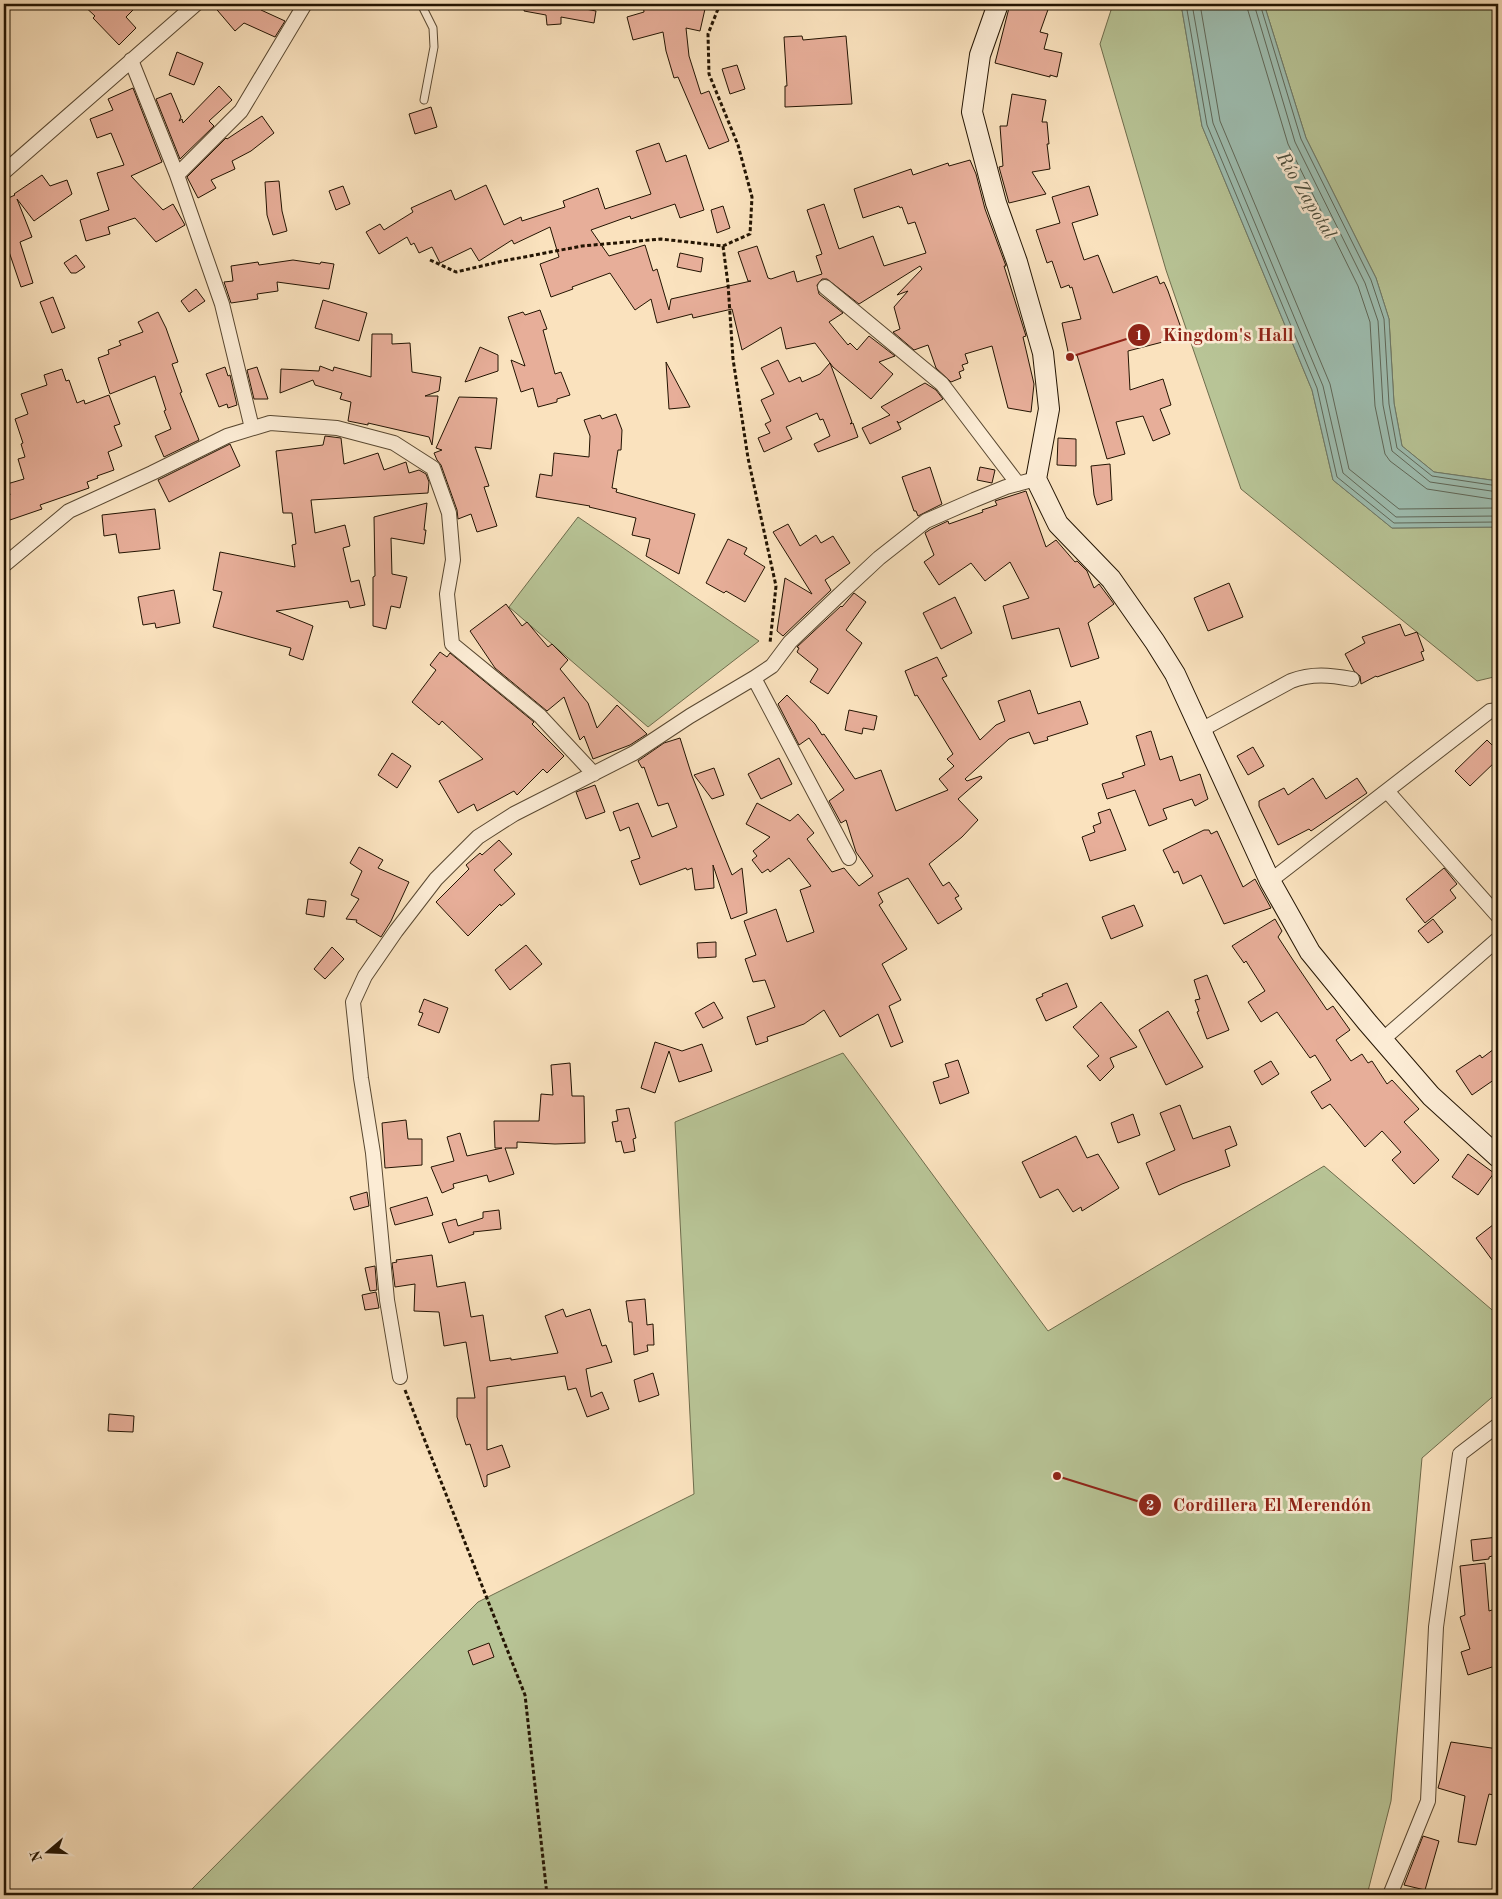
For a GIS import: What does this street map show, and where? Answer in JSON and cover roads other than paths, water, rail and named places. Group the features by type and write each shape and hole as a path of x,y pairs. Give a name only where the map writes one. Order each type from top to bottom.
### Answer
{"street":[{"path":"4,172 196,4"},
{"path":"177,175 241,112 305,4"},
{"path":"998,4 980,55 972,112 996,203 1017,262 1043,353 1049,409 1027,482"},
{"path":"132,60 177,175 222,304 252,428"},
{"path":"825,287 942,384 1027,482 1058,524 1111,579 1175,674 1270,881 1310,952 1431,1096 1498,1157"},
{"path":"4,565 69,511 227,436 270,422 337,428 394,443 433,468 449,513 453,560 447,594 452,644 540,716 594,774"},
{"path":"400,1378 387,1300 373,1152 361,1078 353,1002 365,976 396,931 436,879 478,837 514,814 634,753 772,666 790,642 836,598 879,558 926,521 974,500 1027,482"},
{"path":"1201,730 1291,681 1305,676 1324,674 1352,679"},
{"path":"754,678 849,858"},
{"path":"1270,881 1387,791 1496,714"},
{"path":"1387,791 1498,916"},
{"path":"1382,1040 1498,939"},
{"path":"1390,1895 1428,1801 1436,1627 1460,1454 1498,1425"}],"lane":[{"path":"421,4 433,28 434,47 424,100"}],"water":[{"name":"Río Zapotal","path":"1181,4 1264,4 1306,138 1376,278 1389,319 1394,403 1402,446 1434,472 1498,481 1498,527 1392,528 1333,480 1312,390 1202,126"}],"place":[{"name":"Kingdom's Hall","path":"1070,357"},
{"name":"Cordillera El Merendón","path":"1057,1476"}]}
